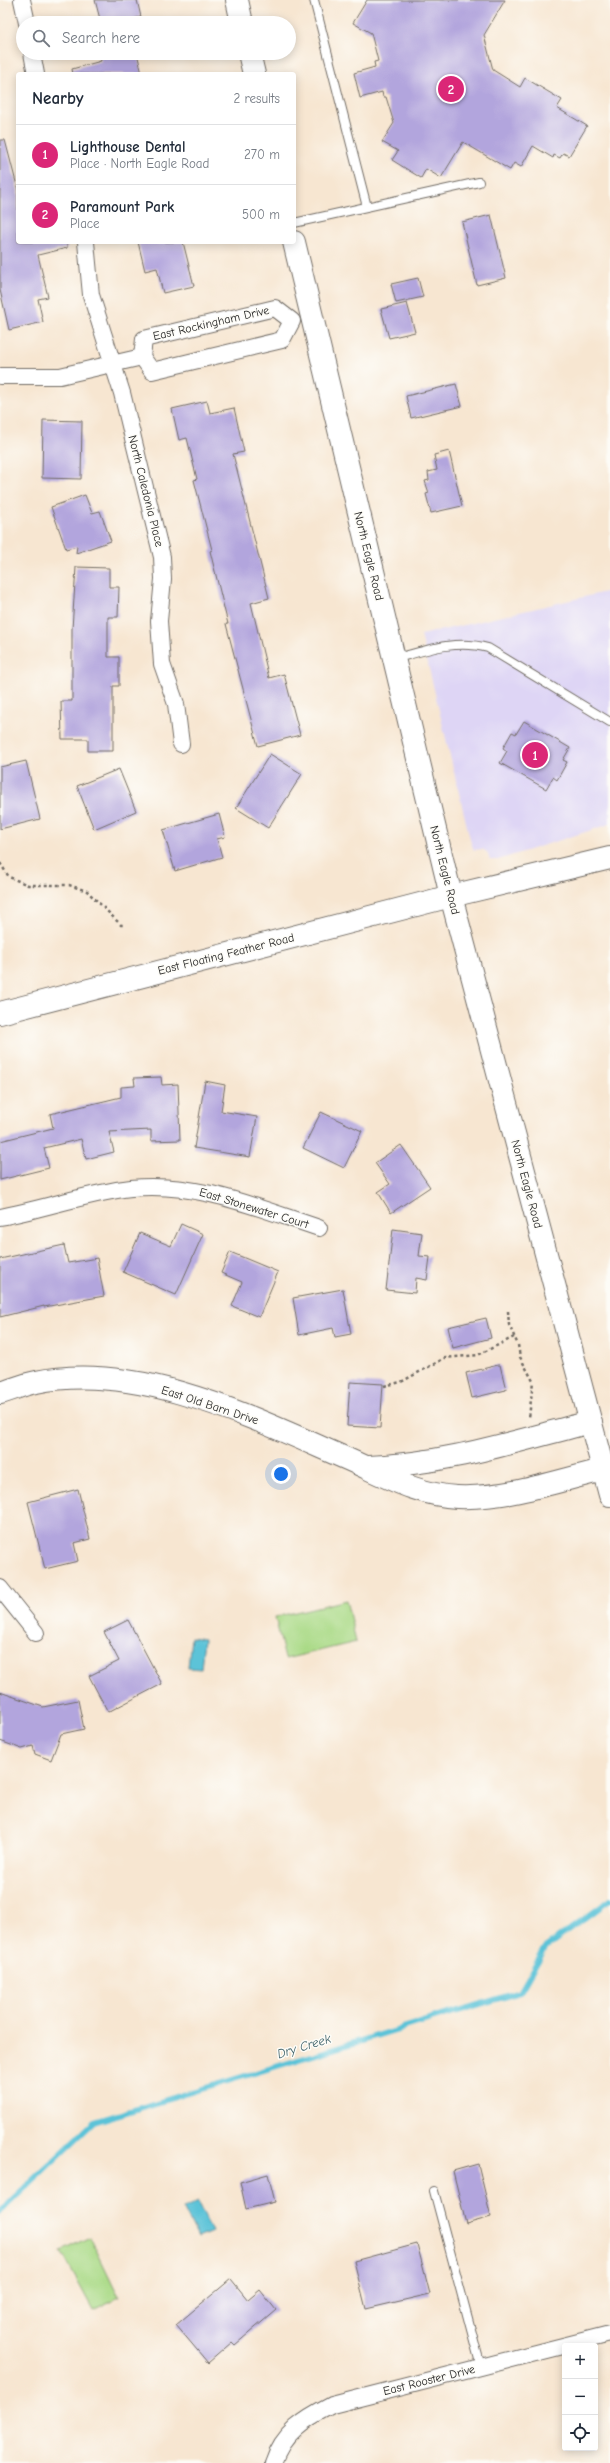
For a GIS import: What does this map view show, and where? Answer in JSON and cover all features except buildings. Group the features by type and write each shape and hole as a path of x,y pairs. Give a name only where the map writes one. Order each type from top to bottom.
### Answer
{"main road":[{"path":"237,0 240,16"},
{"path":"251,60 254,72"},
{"name":"North Eagle Road","path":"294,244 302,319 394,659 451,896 610,1496"},
{"name":"East Floating Feather Road","path":"0,1013 451,896 610,858"},
{"name":"East Old Barn Drive","path":"0,1393 36,1382 71,1379 108,1379 142,1384 176,1392 270,1425 409,1488 457,1497 506,1494 603,1470"},
{"name":"East Old Barn Drive","path":"365,1467 405,1466 444,1460 590,1422"}],"street":[{"path":"22,0 26,16"},
{"path":"33,60 36,72"},
{"name":"North Caledonia Place","path":"86,244 91,295 114,364 162,557 163,579 159,621 162,664 176,704 181,744"},
{"name":"East Rockingham Drive","path":"142,357 144,339 152,337 275,308 302,319"},
{"path":"0,376 60,376 142,357 152,371 282,340 302,319"},
{"name":"East Stonewater Court","path":"0,1217 130,1188 176,1188 230,1198 320,1228"},
{"path":"0,1588 36,1633"},
{"name":"East Rooster Drive","path":"273,2463 276,2454 291,2430 307,2418 332,2405 610,2334"}],"lane":[{"path":"314,0 367,207"},
{"path":"296,223 479,182"},
{"path":"394,659 457,644 473,644 488,648 610,722"},
{"path":"434,2191 480,2367"}],"path":[{"path":"0,863 9,877 28,885 69,885 87,891 120,925 124,924"},
{"path":"508,1311 509,1325 520,1357 533,1380 528,1421"},
{"path":"384,1386 401,1382 445,1358 478,1355 514,1337"}],"shaded area":[{"path":"610,591 610,824 498,860 490,860 487,852 482,849 474,850 471,843 421,635"}],"green space":[{"path":"346,1600 356,1642 285,1659 275,1617"},
{"path":"90,2237 119,2297 93,2310 61,2251"}],"water":[{"path":"191,1637 204,1639 201,1669 188,1668"},
{"path":"197,2201 212,2232 198,2238 183,2208"}],"waterway":[{"name":"Dry Creek","path":"0,2212 94,2122 520,1992 546,1947 610,1900"}],"place":[{"name":"Paramount Park","path":"451,89"},
{"name":"Lighthouse Dental","path":"535,755"}]}
